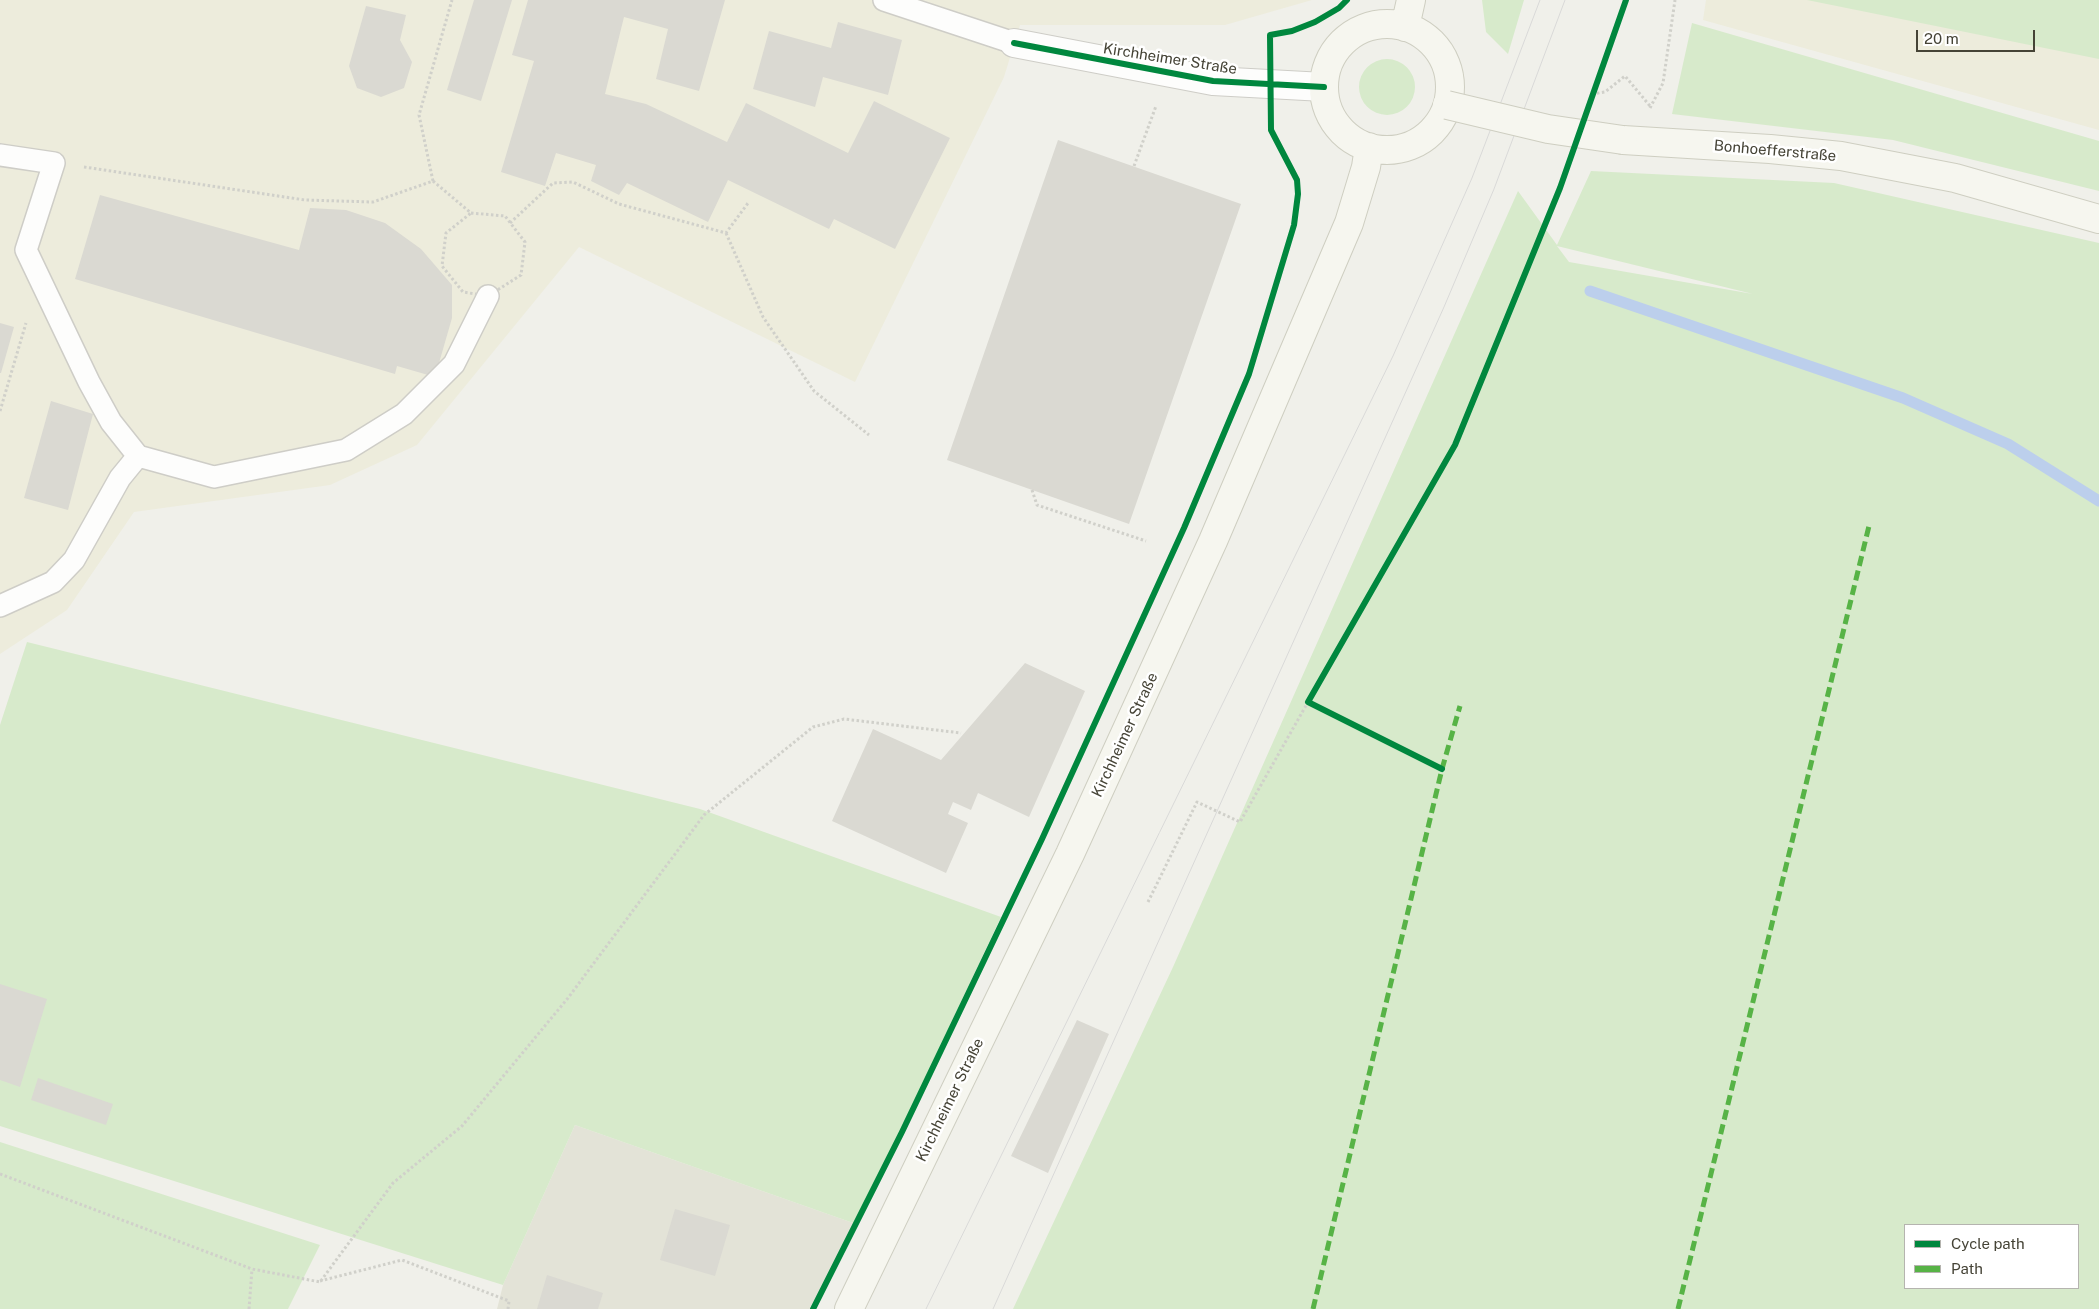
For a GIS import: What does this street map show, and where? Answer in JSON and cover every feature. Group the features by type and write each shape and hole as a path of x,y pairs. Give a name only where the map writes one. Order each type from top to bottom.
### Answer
{"main road":[{"path":"1405,27 1411,0"},
{"path":"1382,24 1405,27 1424,37 1442,58 1449,83 1447,105 1437,125 1421,140 1390,150 1369,147 1358,143 1340,129 1328,110 1324,87 1328,64 1334,54 1350,37 1370,26 1382,24"},
{"name":"Bonhoefferstraße","path":"1447,105 1548,129 1623,140 1770,149 1841,156 1955,178 2099,219"},
{"name":"Kirchheimer Straße","path":"849,1309 1070,854 1213,541 1350,223 1369,147"}],"street":[{"name":"Kirchheimer Straße","path":"1014,43 1213,81 1324,87"}],"lane":[{"path":"884,0 1014,43"},
{"path":"0,155 54,163 26,250 111,422 138,456 214,477 346,450 404,414 454,364 488,296"},
{"path":"0,606 52,582 74,560 120,478 138,456"}],"path":[{"path":"452,0 419,115 433,181 472,213 505,216 525,242 522,275 488,296 463,292 442,266 446,233 472,213"},
{"path":"1646,111 1651,107 1663,83 1675,0"},
{"path":"1134,166 1168,72"},
{"path":"1592,94 1605,92 1625,76 1651,107"},
{"path":"54,163 305,200 373,202 433,181"},
{"path":"510,224 553,183 573,182 620,204 726,234"},
{"path":"726,234 748,203"},
{"path":"726,234 763,317 814,391 869,435"},
{"path":"0,411 40,280"},
{"path":"1032,490 1037,505 1146,541"},
{"path":"1148,902 1197,802 1240,822 1308,702"},
{"path":"320,1282 393,1183 462,1126 568,998 704,815 813,727 844,719 961,733"},
{"path":"0,1174 252,1269 320,1282 402,1260 509,1301 508,1309"},
{"path":"249,1309 252,1269"}],"shaded area":[{"path":"0,0 1312,0 1225,25 1020,25 1004,77 855,382 579,247 417,445 330,485 134,512 67,610 0,654"},
{"path":"1706,0 2099,0 2099,130 1703,20"},
{"path":"575,1125 856,1224 815,1309 497,1309 503,1285"}],"green space":[{"path":"1482,0 1524,0 1508,54 1486,32"},
{"path":"1807,0 2099,0 2099,59"},
{"path":"1692,23 2099,141 2099,191 1893,140 1672,114"},
{"path":"1382,59 1392,59 1407,67 1413,76 1415,87 1413,98 1407,107 1392,115 1382,115 1371,110 1364,103 1359,92 1359,82 1364,71 1371,64"},
{"path":"1591,171 1834,183 2099,243 2099,1309 1013,1309 1173,967 1518,191 1557,245","holes":["1557,246 1753,294 1569,262"]},
{"path":"27,642 700,809 1001,917 856,1224 575,1125 503,1285 0,1126 0,725"},
{"path":"0,1142 320,1245 288,1309 0,1309"}],"building":[{"path":"474,0 512,0 481,101 447,90"},
{"path":"528,0 725,0 699,91 656,79 668,29 624,17 605,94 646,104 727,142 746,103 848,153 874,101 950,138 895,249 834,219 829,229 728,180 708,222 627,183 619,195 591,181 596,165 556,153 545,186 501,172 534,61 512,55"},
{"path":"366,6 406,15 400,40 412,62 404,88 381,97 357,88 349,66"},
{"path":"838,22 902,40 888,95 823,77 815,107 753,89 769,31 831,48"},
{"path":"1058,140 1241,204 1129,524 947,460"},
{"path":"100,195 299,250 310,208 346,210 385,223 421,249 452,285 452,318 435,377 397,366 395,374 75,279"},
{"path":"0,323 14,327 1,373 0,373"},
{"path":"51,401 93,414 68,510 24,498"},
{"path":"1025,663 1085,691 1029,817 978,793 971,810 953,802 948,814 968,823 946,873 832,821 873,729 941,760"},
{"path":"0,984 47,999 20,1087 0,1080"},
{"path":"1077,1020 1109,1034 1048,1173 1011,1156"},
{"path":"38,1078 113,1104 106,1125 31,1100"},
{"path":"675,1209 730,1225 715,1276 660,1260"},
{"path":"547,1275 603,1293 598,1309 537,1309"}],"waterway":[{"path":"1590,291 1903,398 2008,444 2099,501"}],"tram line":[{"path":"926,1309 1393,356 1472,178 1540,0"},
{"path":"993,1309 1444,307 1494,189 1565,0"}],"marked path":[{"path":"1678,1309 1869,526"},
{"path":"1313,1309 1442,769 1460,706"}],"cycle path":[{"path":"813,1309 902,1132 1042,839 1184,528 1249,374 1294,225 1298,194 1297,180 1271,130 1270,35 1292,31 1315,22 1339,8 1347,0"},
{"path":"1442,769 1308,702 1455,445 1560,188 1626,0"},
{"path":"1014,43 1213,81 1324,87"}]}
